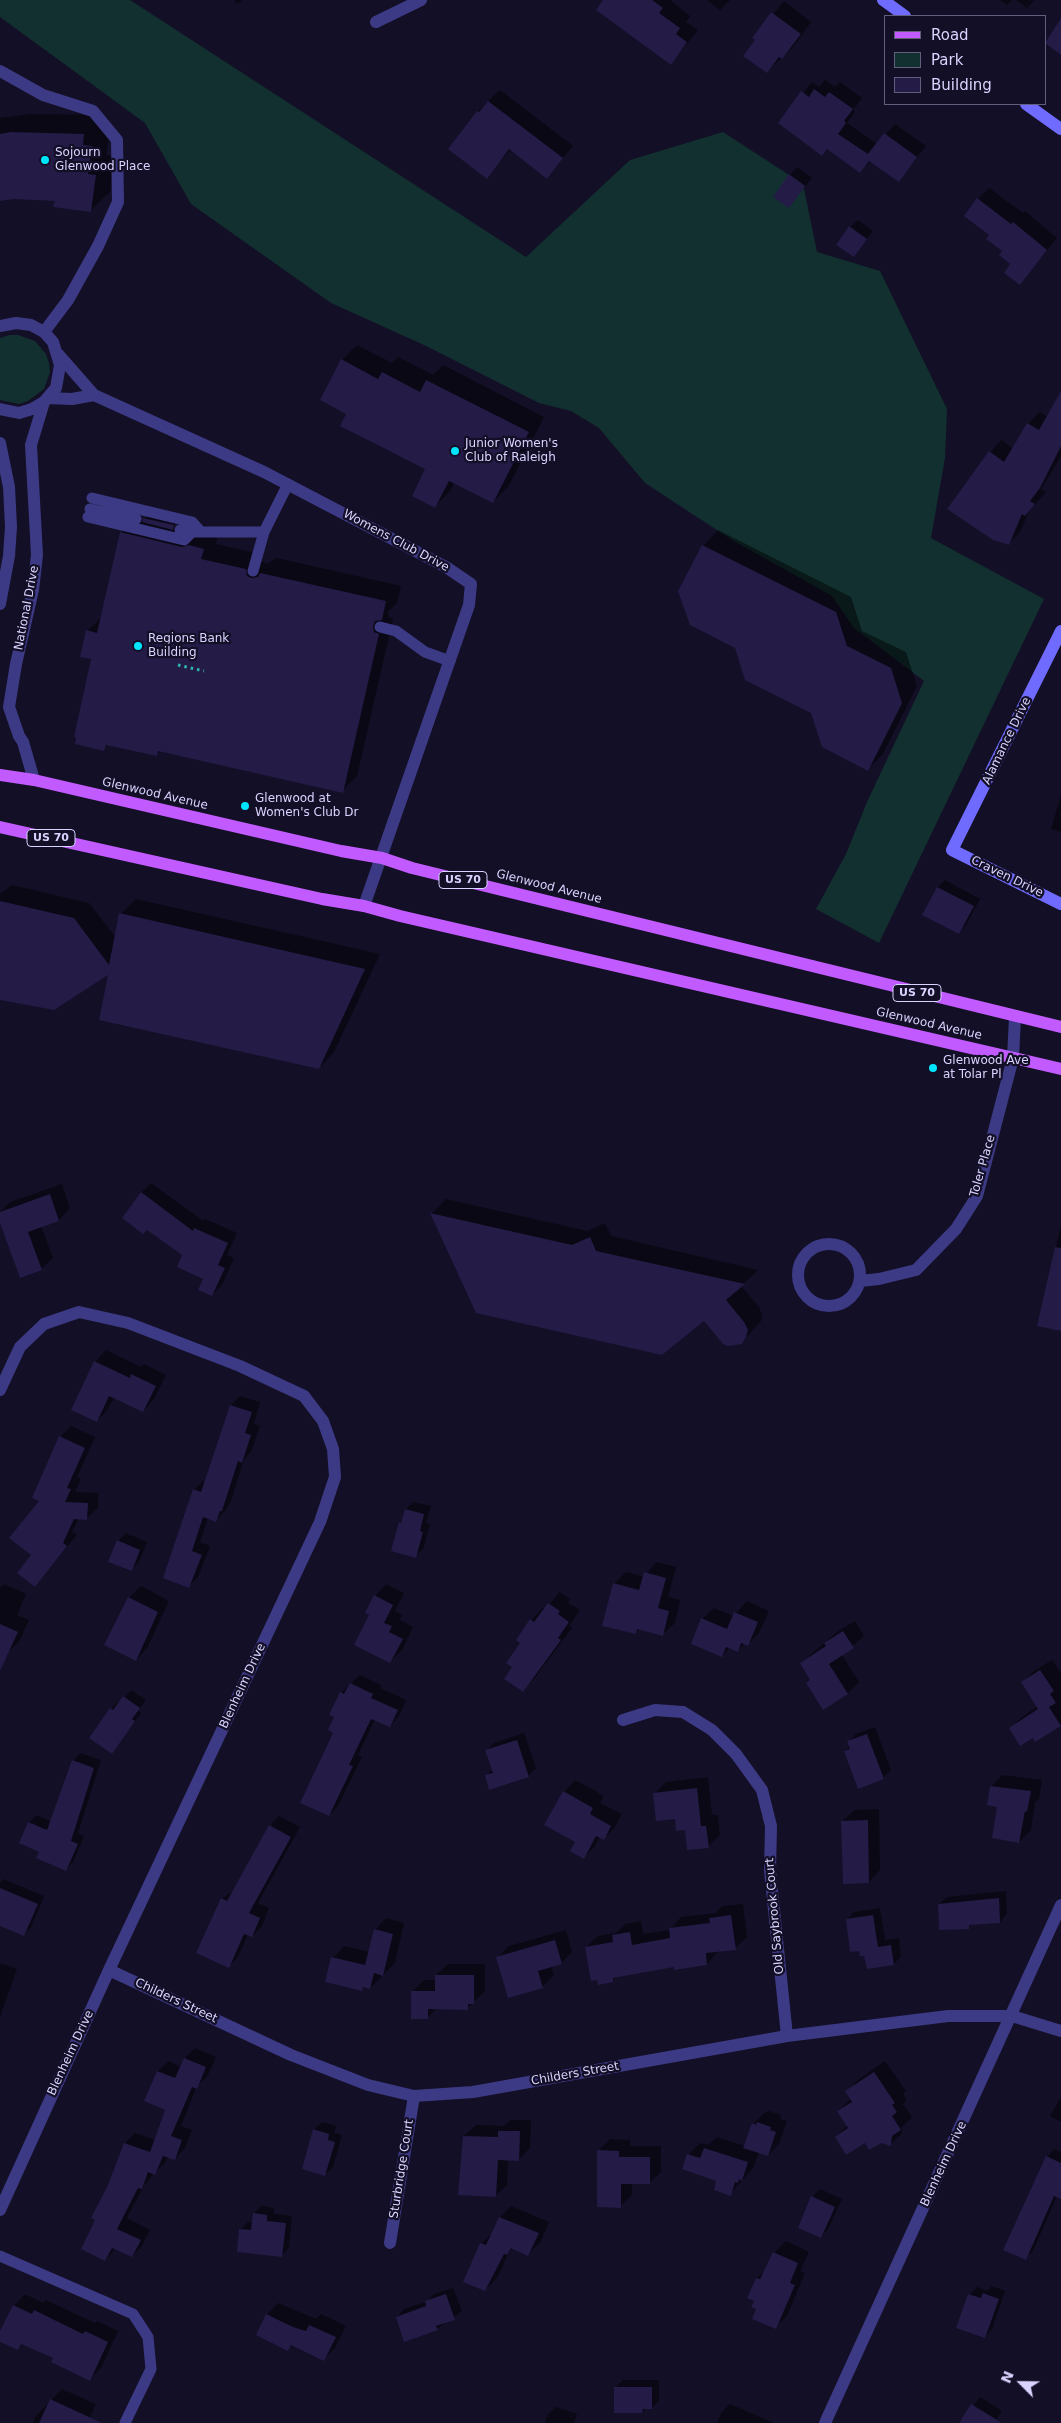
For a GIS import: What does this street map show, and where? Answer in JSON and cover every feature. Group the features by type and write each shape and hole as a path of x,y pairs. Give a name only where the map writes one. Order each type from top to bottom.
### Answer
{"main road":[{"name":"Glenwood Avenue","path":"0,775 34,780 341,851 382,858 412,868 1061,1027"},
{"name":"Glenwood Avenue","path":"0,827 322,899 364,906 400,916 1061,1069"}],"street":[{"path":"376,22 421,0"},
{"path":"883,0 904,15"},
{"path":"0,71 43,95 93,111 118,140 118,202 98,246 68,300 44,332 31,325 16,323 0,326"},
{"path":"1027,105 1061,129"},
{"name":"Womens Club Drive","path":"44,332 58,354 94,395 288,484 446,567 471,584 469,604 364,906"},
{"name":"National Drive","path":"34,780 9,707 16,664 33,590 37,555 31,445 46,400 59,377 58,354"},
{"path":"0,409 19,412 32,409 46,400 72,399 94,395"},
{"path":"0,443 9,486 11,527 0,604"},
{"name":"Alamance Drive","path":"952,850 1061,631"},
{"name":"Craven Drive","path":"952,850 1061,904"},
{"name":"Toler Place","path":"860,1281 879,1279 916,1270 956,1229 977,1196 1013,1058 1015,1017"},
{"path":"834,1243 852,1252 858,1261 860,1281 856,1291 849,1299 839,1304 828,1306 818,1304 808,1298 801,1290 798,1270 806,1252 815,1246 834,1243"},
{"name":"Blenheim Drive","path":"0,1390 24,1342 44,1324 79,1312 128,1323 240,1366 304,1396 323,1421 334,1450 335,1477 320,1522 109,1970 0,2210"},
{"name":"Old Saybrook Court","path":"624,1720 655,1710 683,1712 712,1730 736,1754 762,1790 770,1826 770,1871 787,2036"},
{"name":"Blenheim Drive","path":"825,2423 1061,1905"},
{"name":"Childers Street","path":"109,1970 291,2055 368,2085 414,2096 473,2092 787,2036 948,2016 1012,2016 1061,2031"},
{"name":"Sturbridge Court","path":"390,2243 414,2096"}],"lane":[{"path":"253,571 264,532 288,484"},
{"path":"90,508 192,522 196,532"},
{"path":"90,508 184,540 196,532"},
{"path":"90,508 136,519"},
{"path":"180,530 196,532 264,532"},
{"path":"380,627 396,631 425,652 450,661"},
{"path":"0,2256 133,2314 148,2337 151,2369 125,2423"}],"path":[{"path":"178,665 204,671"}],"green space":[{"path":"0,0 130,0 526,257 630,160 723,132 803,184 817,252 880,271 947,409 945,458 931,538 1044,599 879,943 816,909 846,854 867,802 924,681 854,628 832,596 732,540 645,483 599,428 571,411 539,403 424,345 331,303 191,204 145,123 0,17"},
{"path":"18,335 35,341 46,354 49,363 50,372 44,389 28,401 19,404 0,400 0,338"}],"building":[{"path":"603,0 652,0 663,8 659,13 680,28 676,34 687,42 671,65 596,10"},
{"path":"771,12 801,34 782,59 779,57 767,73 743,56 755,40 752,38"},
{"path":"1061,18 1061,55 1046,44"},
{"path":"814,89 825,97 829,92 853,109 844,121 846,123 838,134 868,154 884,133 917,157 899,182 869,161 860,173 827,149 822,156 778,123 801,91 809,97"},
{"path":"488,101 563,158 547,179 509,149 487,179 448,149 477,111 479,112"},
{"name":"Sojourn Glenwood Place","path":"11,132 84,134 83,145 92,146 88,174 96,175 91,212 53,207 55,201 14,199 0,201 0,134"},
{"path":"789,174 805,186 789,208 773,197"},
{"path":"977,198 1011,224 1013,222 1047,250 1020,285 1004,273 1010,264 999,255 1002,251 986,239 989,235 964,216"},
{"path":"849,226 867,239 854,257 836,245"},
{"name":"Junior Women's Club of Raleigh","path":"341,359 378,379 382,372 420,392 426,380 529,432 493,503 449,481 435,508 412,496 425,469 340,426 346,414 320,400"},
{"path":"1061,391 1061,446 1040,488 1030,501 1035,504 1025,516 1022,514 1009,545 993,540 947,509 989,451 1004,462 1027,423 1039,430"},
{"path":"143,518 174,525 173,530 142,522"},
{"path":"120,532 182,547 189,545 204,549 201,559 246,569 247,576 251,578 258,577 260,573 386,601 382,620 375,621 373,626 374,632 379,634 343,793 158,751 157,756 106,745 104,751 75,744 76,738 74,737 91,659 80,657 86,630 97,633"},
{"path":"702,545 836,612 847,646 891,668 902,703 868,771 822,747 811,713 745,680 735,648 690,625 678,591"},
{"path":"937,887 974,906 959,934 922,915"},
{"path":"0,901 74,918 109,965 119,913 365,969 319,1069 99,1020 108,975 54,1010 0,1000"},
{"path":"141,1192 193,1231 194,1228 228,1243 218,1265 225,1268 212,1296 198,1290 203,1279 177,1267 182,1255 147,1230 143,1234 122,1218"},
{"path":"50,1194 59,1221 28,1232 42,1270 20,1278 0,1223 0,1212"},
{"path":"430,1213 572,1245 590,1237 596,1251 745,1284 726,1300 744,1322 748,1330 746,1337 742,1344 728,1346 723,1344 704,1321 662,1355 476,1313"},
{"path":"1055,1247 1061,1248 1061,1331 1037,1326"},
{"path":"94,1361 130,1378 131,1374 156,1386 143,1412 109,1396 97,1422 71,1410"},
{"path":"230,1405 252,1412 245,1433 251,1435 242,1463 238,1461 222,1511 220,1511 216,1522 203,1517 192,1551 202,1555 189,1588 163,1578 193,1489 201,1492"},
{"path":"59,1436 85,1448 67,1488 71,1489 65,1502 88,1503 87,1520 74,1519 63,1543 67,1546 35,1587 17,1573 31,1555 9,1538 39,1501 32,1498"},
{"path":"405,1509 424,1514 420,1531 423,1532 416,1558 391,1551 399,1522 401,1523"},
{"path":"117,1540 140,1550 132,1571 108,1562"},
{"path":"644,1572 666,1578 658,1608 669,1611 663,1636 637,1629 636,1634 602,1626 613,1583 639,1590"},
{"path":"374,1595 393,1605 384,1623 392,1626 389,1632 403,1639 390,1663 354,1645 369,1615 365,1613"},
{"path":"128,1597 158,1612 136,1661 104,1645"},
{"path":"548,1603 560,1611 558,1614 569,1622 558,1638 561,1640 523,1692 504,1679 512,1667 506,1663 520,1643 516,1640 530,1619 534,1622"},
{"path":"734,1612 758,1622 748,1646 741,1643 738,1652 726,1647 722,1657 691,1644 701,1618 727,1629"},
{"path":"0,1624 18,1632 0,1671"},
{"path":"843,1631 854,1648 829,1664 848,1694 823,1710 806,1683 810,1680 800,1663 826,1646 824,1643"},
{"path":"1040,1670 1054,1691 1050,1694 1056,1703 1049,1707 1061,1726 1035,1742 1033,1738 1020,1746 1009,1728 1038,1709 1021,1682"},
{"path":"350,1683 373,1694 371,1698 398,1710 390,1727 371,1719 349,1765 353,1766 329,1816 300,1803 333,1733 328,1730 334,1717 329,1715 340,1692 344,1694"},
{"path":"123,1696 140,1708 132,1719 135,1721 112,1754 89,1738 110,1708 113,1710"},
{"path":"867,1734 884,1779 858,1789 844,1751 850,1749 847,1741"},
{"path":"517,1740 529,1777 489,1790 485,1775 493,1773 485,1750"},
{"path":"72,1760 94,1768 71,1841 78,1844 66,1871 36,1858 39,1852 19,1843 28,1822 47,1830"},
{"path":"990,1786 1031,1791 1019,1843 992,1838 997,1807 987,1805"},
{"path":"697,1788 701,1826 706,1826 709,1848 687,1850 685,1830 676,1831 675,1819 656,1821 653,1793"},
{"path":"563,1791 593,1808 590,1814 611,1826 604,1840 596,1836 584,1859 570,1851 575,1842 544,1825"},
{"path":"868,1820 869,1883 843,1884 841,1821"},
{"path":"269,1825 291,1837 249,1913 260,1918 252,1937 244,1934 229,1968 196,1953 221,1898 227,1901"},
{"path":"0,1888 38,1904 24,1936 0,1926"},
{"path":"999,1898 1000,1923 969,1925 969,1929 939,1930 938,1904"},
{"path":"731,1915 736,1950 706,1953 707,1965 674,1970 674,1967 613,1978 613,1982 598,1985 597,1980 591,1981 585,1947 613,1942 612,1935 630,1932 632,1945 670,1938 669,1928 710,1923 709,1918"},
{"path":"873,1915 878,1947 891,1945 894,1965 867,1969 864,1956 860,1956 859,1951 850,1952 846,1919"},
{"path":"374,1929 393,1934 383,1976 374,1973 370,1989 363,1987 362,1991 325,1982 331,1957 365,1965"},
{"path":"555,1940 562,1964 538,1971 543,1988 508,1998 496,1957"},
{"path":"435,1975 474,1975 474,2004 468,2004 468,2010 428,2009 428,2019 411,2019 411,1991 435,1991"},
{"path":"184,2058 206,2067 197,2089 192,2087 171,2136 182,2140 175,2160 163,2156 155,2175 148,2172 142,2189 138,2188 117,2229 141,2240 132,2257 112,2248 105,2261 81,2249 95,2220 91,2218 108,2185 124,2143 150,2152 165,2110 144,2101 157,2071 175,2078"},
{"path":"874,2072 895,2103 892,2105 897,2112 892,2116 901,2130 892,2136 891,2146 881,2143 869,2150 865,2143 846,2155 835,2137 848,2128 837,2111 852,2102 845,2091"},
{"path":"757,2122 771,2127 770,2130 776,2132 768,2156 743,2148 752,2123 756,2125"},
{"path":"313,2129 329,2134 328,2140 335,2142 325,2176 302,2169"},
{"path":"498,2131 520,2131 519,2161 498,2160 496,2197 458,2195 463,2136 498,2137"},
{"path":"704,2148 748,2162 742,2181 739,2179 738,2183 735,2182 731,2196 714,2190 716,2181 682,2169 687,2154 700,2158"},
{"path":"597,2150 619,2151 619,2157 650,2157 650,2184 621,2184 621,2208 597,2207"},
{"path":"1046,2156 1061,2163 1061,2199 1054,2196 1026,2260 1003,2250"},
{"path":"811,2196 835,2207 821,2238 798,2228"},
{"path":"253,2213 267,2215 267,2221 286,2223 282,2257 237,2252 239,2229 251,2230"},
{"path":"499,2217 539,2233 528,2256 511,2248 507,2255 504,2254 485,2291 463,2282 480,2243 486,2245"},
{"path":"773,2252 798,2263 790,2283 795,2285 776,2329 752,2319 756,2309 751,2307 754,2301 747,2298 756,2278 760,2279"},
{"path":"983,2293 999,2299 985,2338 956,2328 968,2294 981,2298"},
{"path":"446,2294 455,2320 436,2326 438,2330 404,2342 396,2317 426,2306 425,2301"},
{"path":"13,2305 32,2314 34,2310 83,2334 85,2331 108,2342 90,2381 51,2362 53,2358 21,2344 18,2350 0,2342 0,2331"},
{"path":"266,2314 293,2327 306,2331 309,2325 336,2337 324,2361 291,2345 288,2351 256,2335"},
{"path":"614,2387 652,2387 652,2409 643,2409 642,2413 614,2413"},
{"path":"50,2399 102,2423 39,2423"},
{"path":"971,2404 1002,2423 959,2423"}],"place":[{"name":"Sojourn Glenwood Place","path":"45,160"},
{"name":"Junior Women's Club of Raleigh","path":"455,451"},
{"name":"Regions Bank Building","path":"138,646"},
{"name":"Glenwood at Women's Club Dr","path":"245,806"},
{"name":"Glenwood Ave at Tolar Pl","path":"933,1068"}]}
